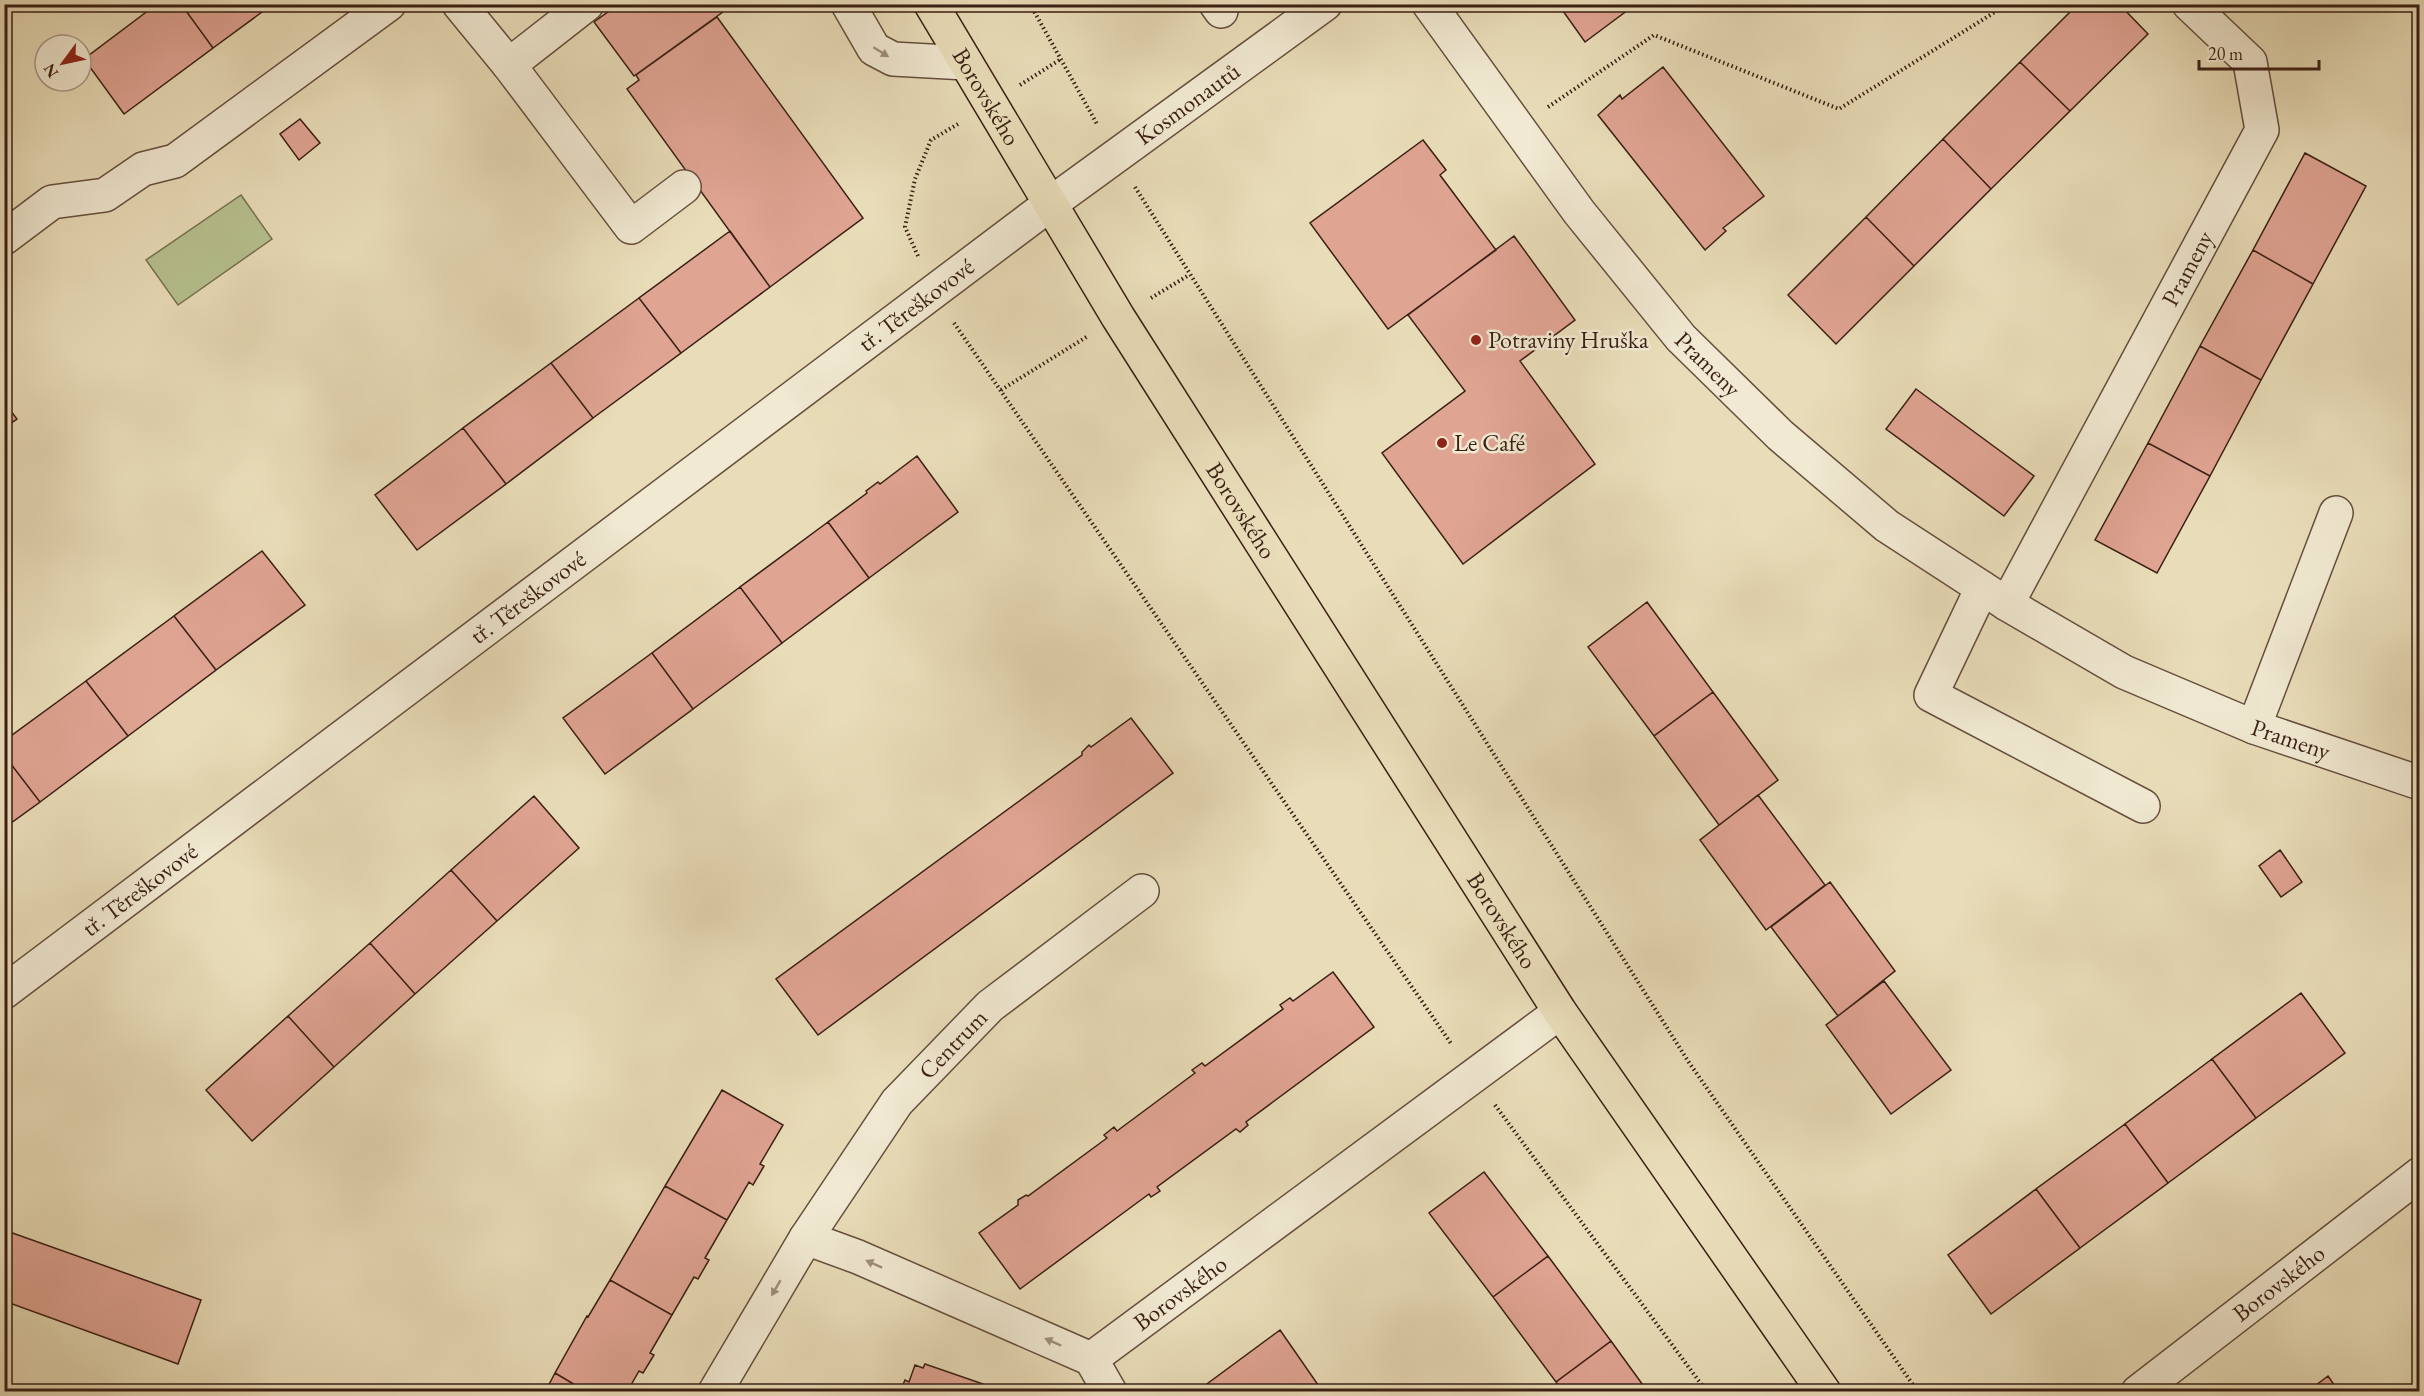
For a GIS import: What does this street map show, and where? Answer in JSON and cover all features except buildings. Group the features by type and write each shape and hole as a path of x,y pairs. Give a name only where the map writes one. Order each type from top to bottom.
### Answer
{"main road":[{"name":"Borovského","path":"931,4 1118,317 1560,1012 1824,1392"}],"street":[{"path":"4,238 52,202 105,195 143,169 175,160 389,4"},
{"path":"459,4 509,65 631,227 684,187"},
{"path":"509,65 587,4"},
{"path":"848,4 874,49 893,59 966,63"},
{"name":"Kosmonautů","path":"1050,204 1325,4"},
{"name":"Prameny","path":"1429,4 1579,212 1681,338 1780,435 1887,526 1995,596 2124,672 2254,727 2420,783"},
{"name":"Prameny","path":"1995,596 2262,130 2250,62 2189,4"},
{"name":"tř. Těreškovové","path":"4,992 1050,204"},
{"path":"2254,727 2336,513"},
{"path":"1995,596 1930,696 2144,806"},
{"name":"Centrum","path":"716,1392 806,1238 897,1102 990,1006 1142,891"},
{"name":"Borovského","path":"1091,1359 1560,1012"},
{"name":"Borovského","path":"2138,1392 2420,1174"},
{"path":"806,1238 858,1257 1091,1359 1110,1392"}],"path":[{"path":"1030,4 1116,157 1688,1061 1918,1392"},
{"path":"1518,127 1654,35 1839,109 2008,4"},
{"path":"931,140 915,179 906,227 933,292 1473,1076 1707,1392"}],"green space":[{"path":"241,195 272,239 178,305 146,260"}],"place":[{"name":"Potraviny Hruška","path":"1476,340"},
{"name":"Le Café","path":"1442,443"}]}
